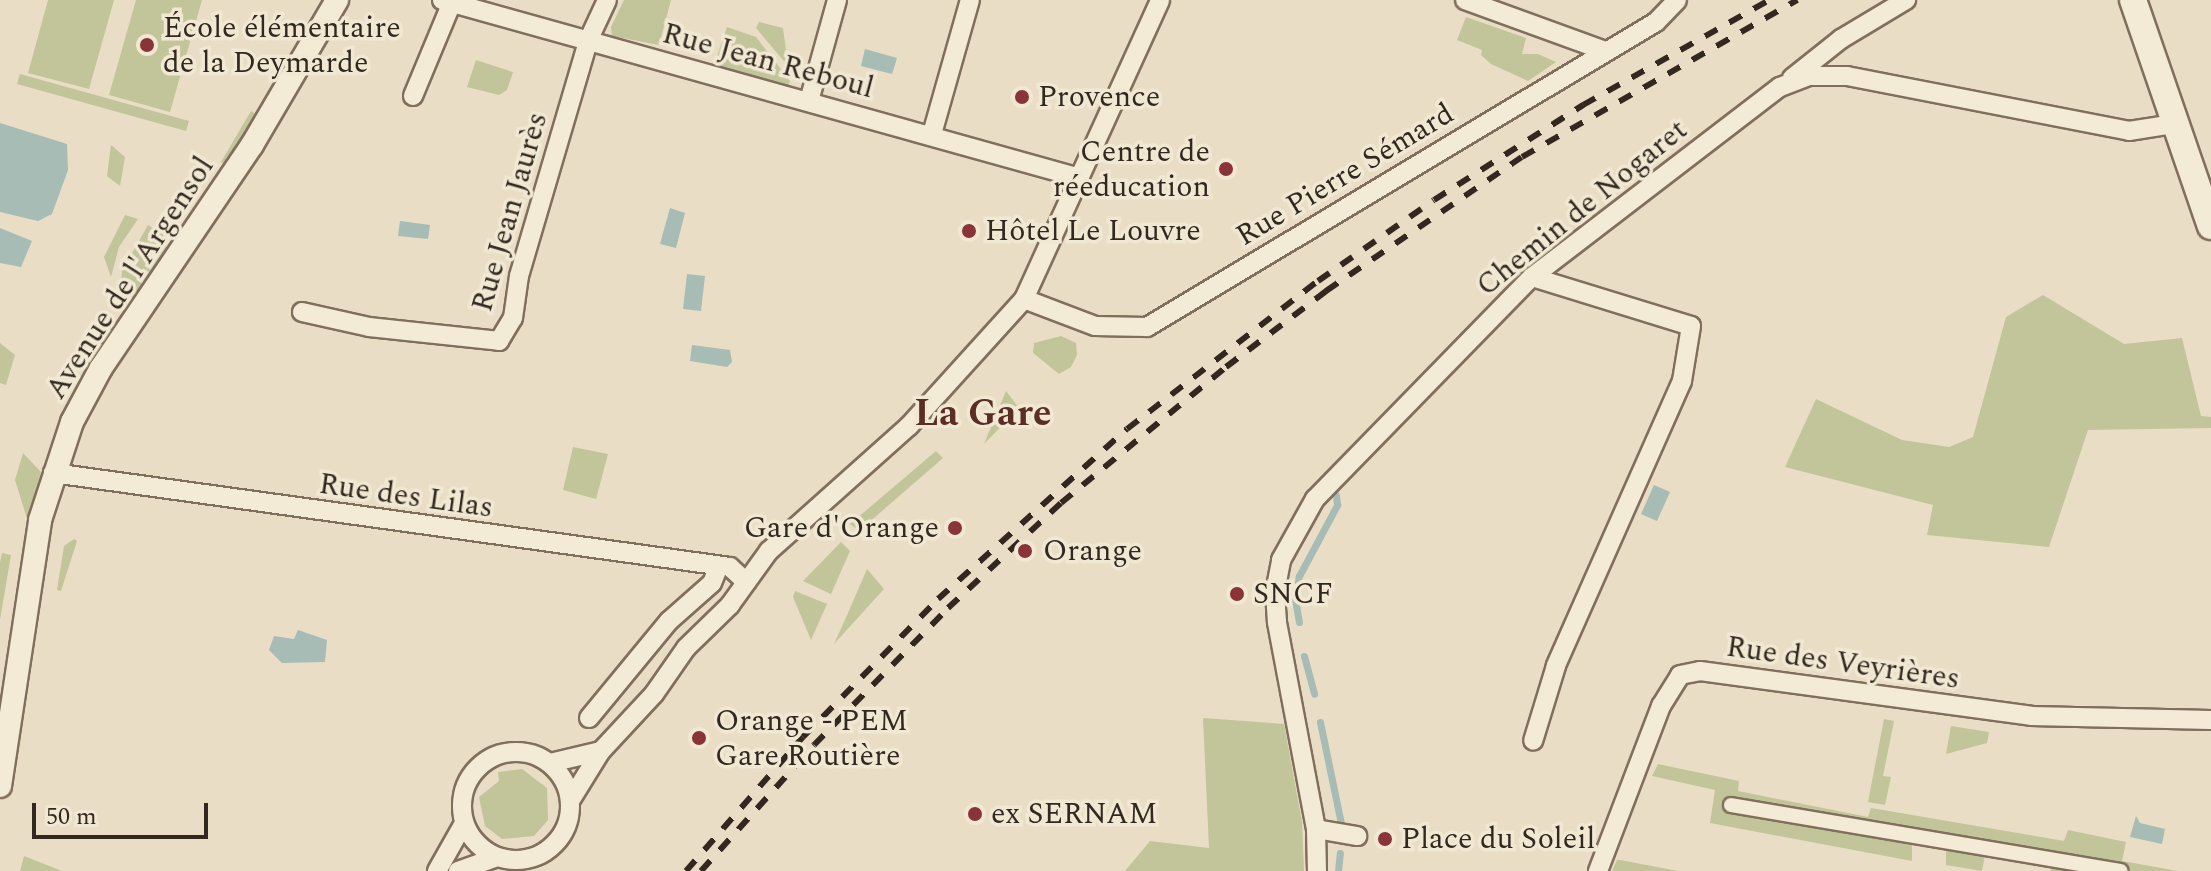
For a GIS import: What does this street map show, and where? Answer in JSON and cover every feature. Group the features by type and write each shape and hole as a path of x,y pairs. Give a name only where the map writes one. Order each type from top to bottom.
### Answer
{"main road":[{"path":"2133,0 2211,226"}],"street":[{"name":"Avenue de l'Argensol","path":"306,52 319,0"},
{"name":"Avenue de l'Argensol","path":"0,786 40,520 53,473 101,368 190,243 337,0"},
{"name":"Rue Jean Jaurès","path":"302,312 369,327 499,341 513,318 519,276 588,41 607,0"},
{"path":"809,101 837,0"},
{"path":"932,134 970,0"},
{"path":"570,801 601,751 769,551 939,396 1024,299 1160,0"},
{"path":"1465,0 1605,51"},
{"path":"1780,87 1841,39 1906,0"},
{"name":"Rue Jean Reboul","path":"449,1 1080,178"},
{"path":"413,96 449,1"},
{"name":"Rue Pierre Sémard","path":"1024,299 1095,326 1147,327 1656,22 1674,1"},
{"name":"Chemin de Nogaret","path":"1317,871 1316,829 1279,640 1275,592 1281,560 1315,499 1532,277 1780,87 1808,76 1835,74 2129,131 2174,124"},
{"path":"1532,277 1691,326 1682,381 1556,666 1533,741"},
{"name":"Rue des Lilas","path":"53,473 719,566 737,570 746,582"},
{"path":"589,718 669,621 712,583 719,566"},
{"name":"Rue des Veyrières","path":"1598,871 1661,706 1680,675 1700,671 2031,716 2211,720"},
{"path":"497,857 471,837 464,823 464,788 485,761 518,751 550,763 601,751"},
{"path":"458,871 497,857 533,858 554,845 570,817 570,801 550,763"},
{"path":"1731,805 2120,871"},
{"path":"437,871 464,823"},
{"path":"1316,829 1357,836"}],"green space":[{"path":"48,0 114,0 89,89 28,73"},
{"path":"136,0 202,0 170,112 109,95"},
{"path":"624,0 671,0 659,45 612,36 611,27"},
{"path":"1466,17 1526,38 1522,54 1538,54 1556,62 1528,81 1491,64 1481,55 1482,50 1457,40"},
{"path":"759,22 783,28 788,66 756,28"},
{"path":"727,27 756,37 790,81 788,86 714,65"},
{"path":"476,60 513,72 507,90 499,95 467,87"},
{"path":"20,74 189,121 186,131 17,84"},
{"path":"251,111 259,116 226,166 221,162"},
{"path":"111,145 125,157 120,186 107,176"},
{"path":"125,215 138,219 119,247 111,277 104,257"},
{"path":"148,225 163,234 167,251 137,293 121,286 122,271"},
{"path":"2043,295 2124,344 2182,338 2201,416 2211,417 2211,428 2088,430 2049,547 1927,535 1933,505 1785,467 1816,399 1902,440 1949,447 1973,437 2006,317"},
{"path":"1061,336 1076,343 1077,355 1071,367 1059,374 1033,353 1034,343"},
{"path":"0,343 15,355 6,385 0,383"},
{"path":"1006,391 1019,408 984,444"},
{"path":"573,447 608,454 596,499 563,490"},
{"path":"936,451 943,458 859,531 850,524"},
{"path":"23,453 41,472 29,525 15,480"},
{"path":"74,539 77,541 61,591 57,590 64,546"},
{"path":"841,542 850,551 831,594 803,581"},
{"path":"2,553 11,555 0,620 0,562"},
{"path":"867,569 884,589 834,644 848,613"},
{"path":"795,591 827,604 811,640 793,597"},
{"path":"1203,718 1284,724 1302,822 1304,871 1125,871 1150,841 1209,848"},
{"path":"1884,719 1894,721 1883,776 1891,777 1885,805 1868,802"},
{"path":"1951,726 1989,732 1987,743 1946,754"},
{"path":"1658,764 1739,781 1738,791 1868,817 1871,808 2064,841 2068,830 2126,842 2122,861 2178,871 2051,871 2052,866 1985,855 1982,871 1946,865 1946,849 1912,843 1912,861 1710,823 1715,790 1652,776"},
{"path":"522,769 547,788 548,820 534,836 502,839 485,826 479,797 499,781 498,772"},
{"path":"24,856 62,871 20,871"},
{"path":"1617,860 1620,860 1678,871 1612,871"}],"water":[{"path":"865,49 897,58 892,74 861,66"},
{"path":"0,123 67,144 68,170 52,214 38,221 0,212"},
{"path":"670,208 685,213 676,248 660,244"},
{"path":"400,221 430,225 428,239 398,236"},
{"path":"0,228 32,241 21,267 0,263"},
{"path":"687,274 705,276 701,311 683,309"},
{"path":"692,345 730,350 732,362 727,367 690,361"},
{"path":"1654,485 1670,492 1657,521 1641,514"},
{"path":"298,630 327,640 325,662 282,663 269,650 274,636 294,639"},
{"path":"2136,816 2140,823 2165,829 2162,844 2130,837"}],"waterway":[{"path":"1299,622 1295,600 1299,576 1337,505 1336,495"},
{"path":"1304,656 1314,694"},
{"path":"1320,722 1341,823"},
{"path":"1338,871 1340,853"}],"railway":[{"path":"686,871 803,737 938,599 1127,429 1318,281 1434,200 1583,105 1769,0"},
{"path":"701,871 814,745 948,608 1061,503 1226,367 1326,291 1522,157 1797,0"}],"place":[{"name":"École élémentaire de la Deymarde","path":"147,45"},
{"name":"Provence","path":"1022,97"},
{"name":"Centre de réeducation","path":"1226,169"},
{"name":"Hôtel Le Louvre","path":"969,231"},
{"name":"Gare d'Orange","path":"955,528"},
{"name":"Orange","path":"1025,551"},
{"name":"SNCF","path":"1237,594"},
{"name":"Orange - PEM Gare Routière","path":"699,738"},
{"name":"ex SERNAM","path":"975,814"},
{"name":"Place du Soleil","path":"1385,839"}],"district":[{"name":"La Gare","path":"983,415"}]}
